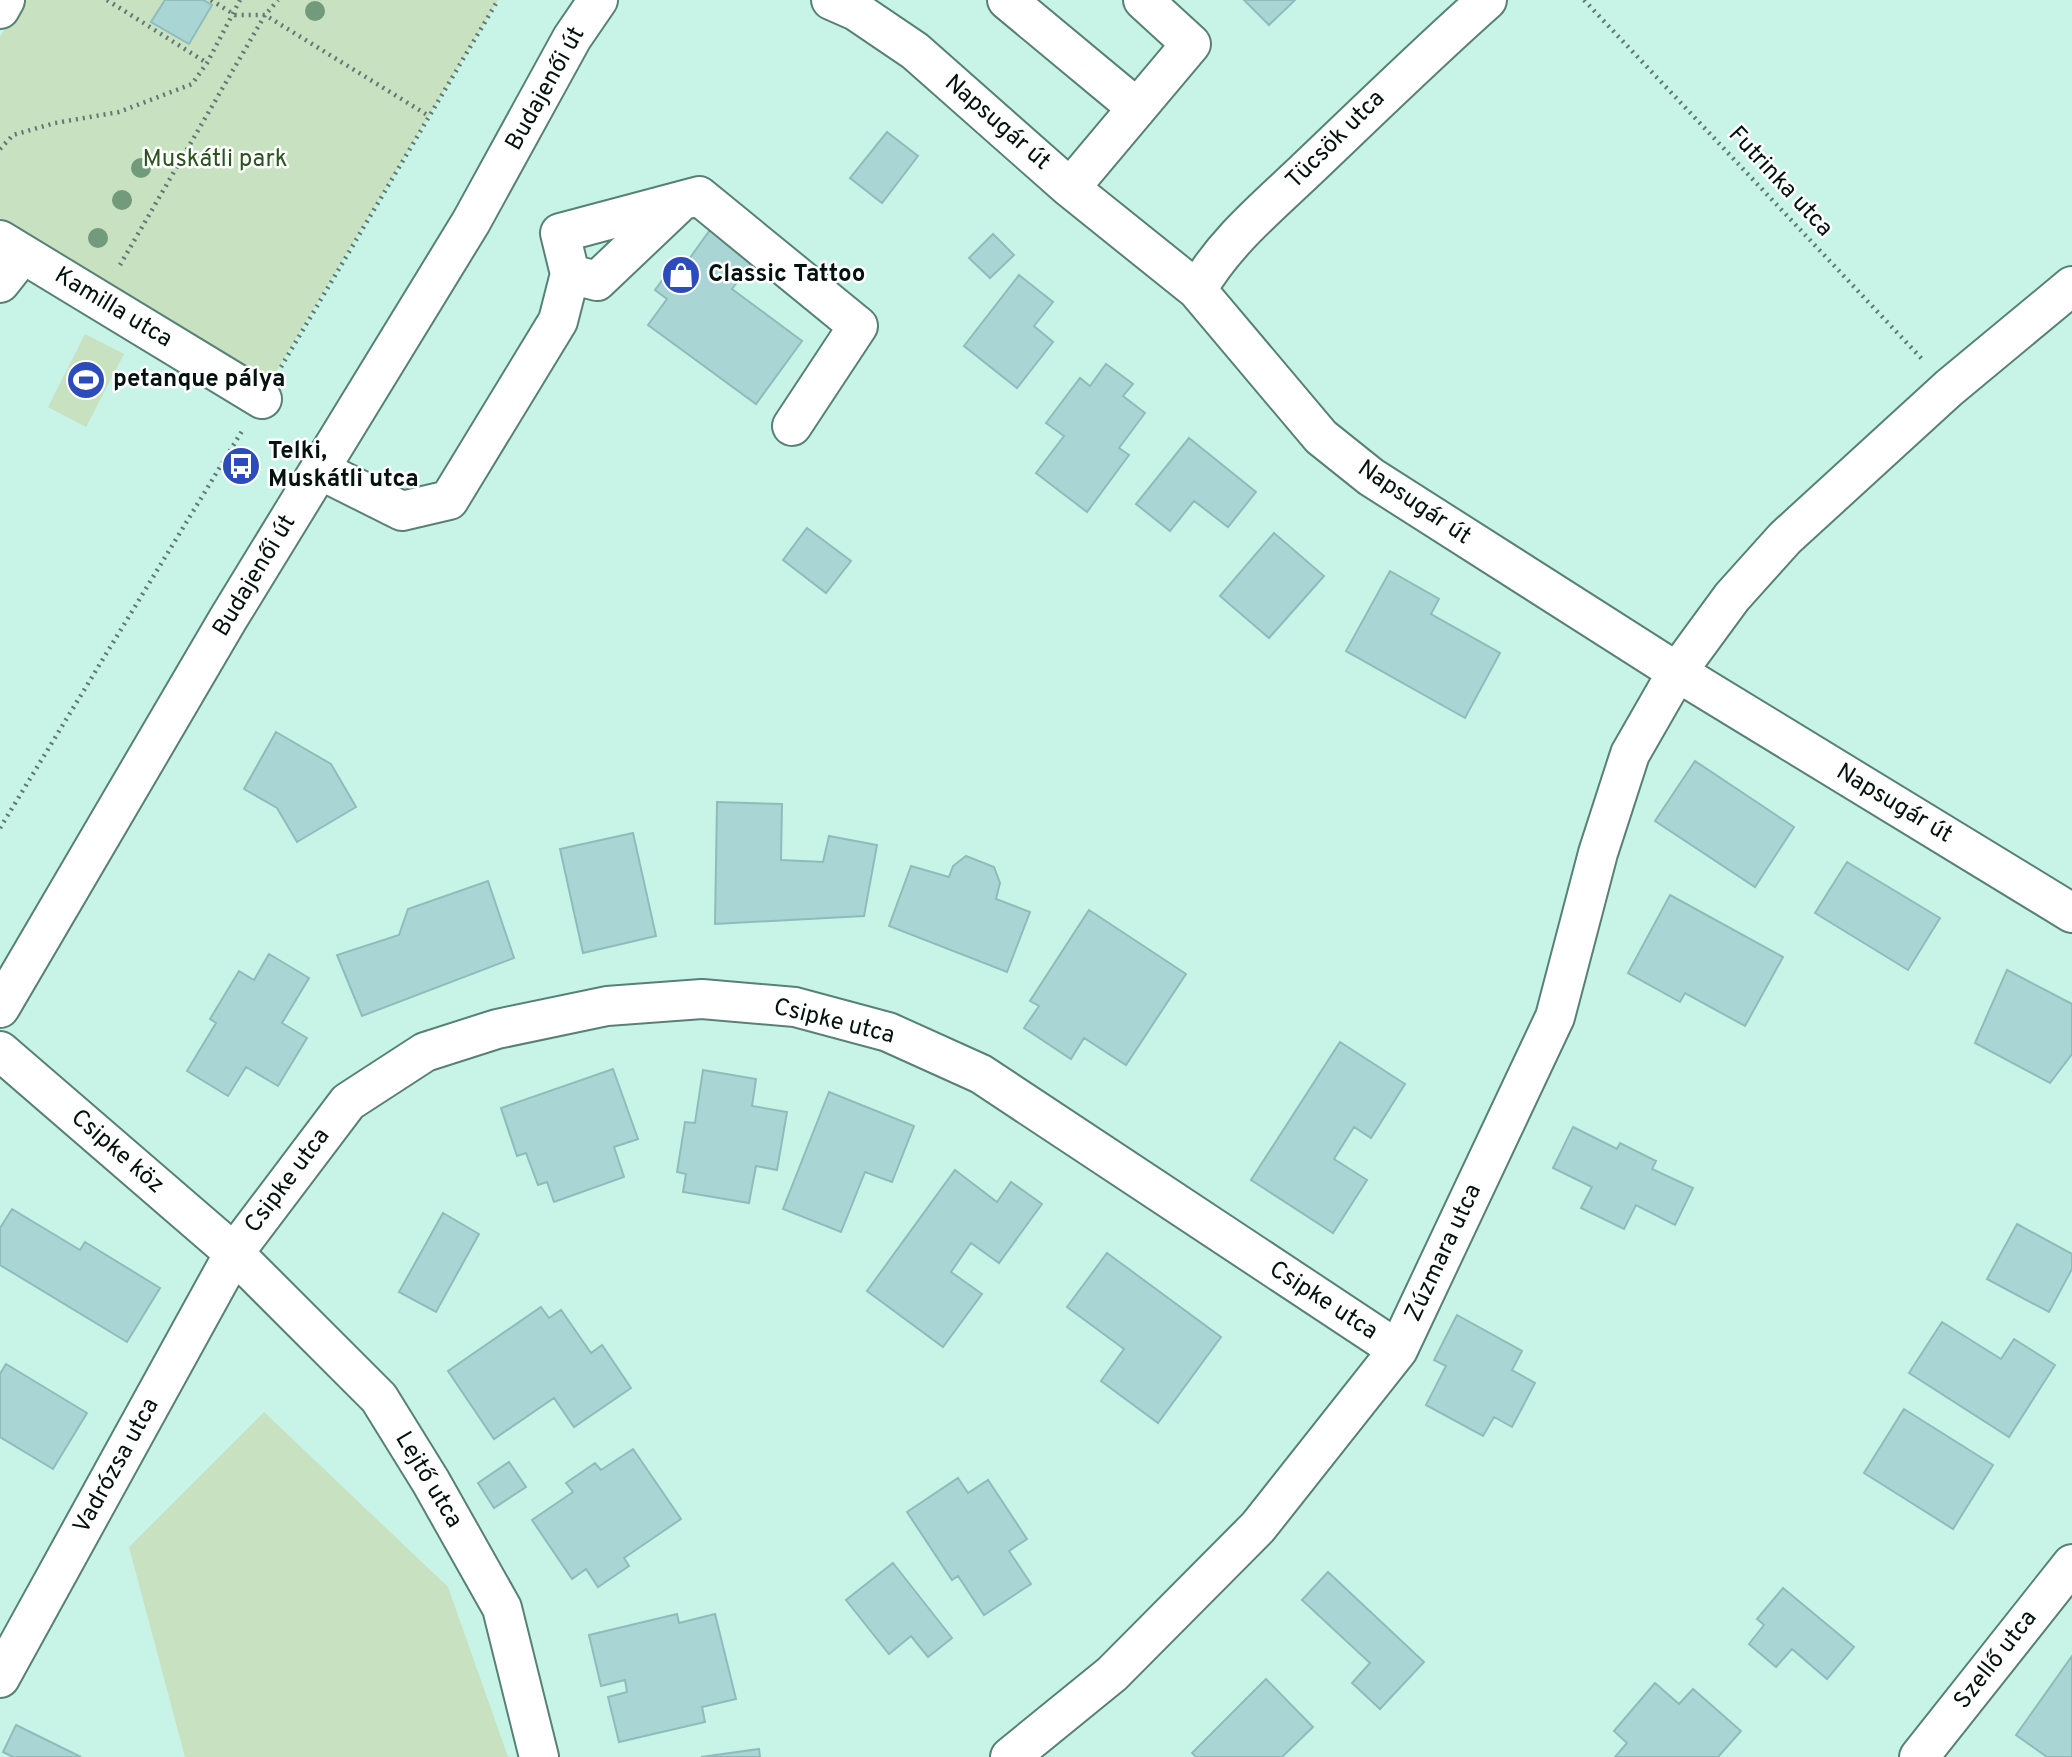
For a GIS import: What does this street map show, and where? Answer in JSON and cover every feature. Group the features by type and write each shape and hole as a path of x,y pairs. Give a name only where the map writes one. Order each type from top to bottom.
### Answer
{"street":[{"path":"0,9 5,0"},
{"name":"Budajenői út","path":"0,1008 471,222 572,38 598,0"},
{"name":"Napsugár út","path":"831,0 856,10 915,51 1070,188 1197,290 1321,438 1371,477 1677,672 2072,913"},
{"path":"1007,0 1137,108"},
{"path":"1070,188 1191,44 1143,0"},
{"name":"Tücsök utca","path":"1197,290 1214,260 1261,212 1398,79 1487,0"},
{"path":"320,470 402,512 449,500 558,321 570,274 597,281 681,202 699,196 858,326 792,426"},
{"name":"Kamilla utca","path":"8,259 100,300 262,399"},
{"name":"Zúzmara utca","path":"1010,1757 1112,1674 1258,1527 1398,1350 1555,1017 1598,853 1630,754 1677,672 1732,597 1785,538 1950,388 2072,286"},
{"name":"Csipke utca","path":"234,1253 348,1102 425,1052 497,1029 607,1006 702,999 795,1007 888,1032 981,1074 1398,1350"},
{"name":"Csipke köz","path":"0,1051 234,1253"},
{"name":"Vadrózsa utca","path":"0,1678 234,1253"},
{"name":"Lejtő utca","path":"234,1253 379,1398 431,1482 502,1608 539,1757"},
{"name":"Szellő utca","path":"1919,1757 2072,1564"}],"path":[{"path":"107,0 207,63"},
{"path":"211,0 235,15 265,16 429,116"},
{"path":"0,149 13,135 55,123 119,112 192,83 235,15 240,0"},
{"path":"100,300 265,16 278,0"},
{"path":"0,828 262,399 498,0"},
{"name":"Futrinka utca","path":"1584,0 1950,388"}],"green space":[{"name":"Muskátli park","path":"22,0 498,0 271,380 0,218 0,37"},
{"name":"petanque pálya","path":"85,334 124,354 86,427 48,407"},
{"path":"264,1412 448,1587 508,1757 185,1757 129,1547"}],"building":[{"path":"165,0 203,0 212,5 189,44 151,22"},
{"path":"1244,0 1295,0 1269,25"},
{"path":"887,132 918,156 882,203 850,178"},
{"path":"715,223 758,254 732,289 802,341 756,404 648,325 667,299 655,290 679,257 687,262"},
{"path":"993,234 1014,255 990,278 969,258"},
{"path":"1019,275 1053,302 1034,326 1053,342 1017,388 964,346"},
{"path":"1106,364 1133,384 1123,396 1145,413 1119,448 1129,455 1087,512 1036,473 1064,436 1046,423 1080,378 1090,386"},
{"path":"1189,438 1256,492 1228,527 1194,501 1170,531 1136,504"},
{"path":"807,528 851,561 826,593 783,560"},
{"path":"1274,533 1324,576 1269,638 1220,596"},
{"path":"1390,571 1439,599 1431,614 1500,653 1465,718 1346,651"},
{"path":"276,732 331,764 356,807 297,842 277,808 244,789"},
{"path":"1695,761 1794,827 1755,887 1655,821"},
{"path":"717,802 782,804 781,860 823,862 829,836 877,845 864,916 715,924"},
{"path":"633,833 656,936 583,953 560,849"},
{"path":"966,856 994,867 1000,883 996,899 1030,912 1007,972 889,926 911,866 949,877 953,866"},
{"path":"1847,862 1940,918 1908,970 1815,913"},
{"path":"488,881 514,958 362,1016 337,955 399,935 408,909"},
{"path":"1670,895 1783,957 1745,1026 1685,993 1680,1002 1628,973"},
{"path":"1089,910 1186,974 1126,1065 1084,1038 1071,1059 1024,1028 1039,1006 1030,1001"},
{"path":"269,954 309,978 282,1023 307,1038 278,1086 246,1067 228,1096 187,1071 216,1023 210,1019 239,971 254,980"},
{"path":"2007,970 2072,1004 2072,1054 2050,1083 1975,1043"},
{"path":"1340,1042 1405,1084 1371,1138 1354,1127 1334,1159 1367,1180 1333,1233 1251,1180"},
{"path":"613,1069 638,1139 614,1147 624,1177 554,1202 547,1182 538,1185 526,1153 517,1156 501,1108"},
{"path":"703,1070 756,1079 752,1106 787,1112 777,1170 756,1166 749,1203 683,1192 686,1174 677,1172 685,1122 695,1123"},
{"path":"829,1092 914,1126 892,1182 865,1172 841,1232 783,1209"},
{"path":"1573,1127 1617,1149 1620,1143 1656,1161 1652,1169 1693,1188 1675,1225 1636,1205 1624,1229 1581,1208 1592,1187 1553,1168"},
{"path":"955,1170 997,1202 1011,1182 1042,1204 999,1263 971,1243 951,1272 982,1294 943,1347 867,1291"},
{"path":"12,1209 80,1250 85,1242 160,1288 127,1342 0,1265 0,1228"},
{"path":"443,1213 479,1234 436,1312 399,1292"},
{"path":"2017,1224 2072,1254 2072,1269 2049,1312 1987,1279"},
{"path":"1107,1253 1221,1337 1158,1423 1101,1381 1124,1349 1067,1307"},
{"path":"541,1307 549,1318 561,1310 591,1353 602,1345 631,1388 574,1427 554,1398 494,1439 448,1371"},
{"path":"1457,1315 1522,1351 1512,1370 1535,1383 1512,1427 1494,1417 1483,1436 1426,1405 1446,1366 1434,1360"},
{"path":"1942,1322 2001,1359 2014,1339 2055,1365 2009,1437 1909,1373"},
{"path":"6,1364 87,1413 53,1469 0,1437 0,1374"},
{"path":"1904,1409 1993,1465 1953,1529 1864,1473"},
{"path":"633,1449 681,1519 624,1558 629,1566 598,1587 586,1569 572,1579 532,1520 573,1492 566,1483 595,1463 601,1470"},
{"path":"509,1462 526,1487 494,1508 478,1483"},
{"path":"958,1478 968,1493 988,1480 1027,1539 1009,1551 1031,1584 984,1615 958,1576 952,1580 907,1512"},
{"path":"893,1563 952,1638 928,1657 911,1636 889,1654 846,1600"},
{"path":"1328,1572 1424,1662 1380,1709 1352,1683 1370,1663 1302,1600"},
{"path":"1783,1588 1854,1647 1827,1679 1792,1649 1776,1667 1749,1644 1764,1625 1757,1619"},
{"path":"677,1614 679,1623 715,1614 736,1699 702,1707 705,1722 619,1742 608,1697 627,1692 625,1680 601,1686 589,1635"},
{"path":"2072,1656 2072,1757 2047,1757 2016,1735"},
{"path":"1266,1679 1313,1727 1282,1757 1196,1757 1192,1753"},
{"path":"1655,1683 1679,1704 1693,1689 1741,1731 1718,1757 1615,1757 1627,1743 1614,1731"},
{"path":"16,1725 81,1757 13,1757 3,1752"},
{"path":"759,1749 760,1757 701,1757"}],"place":[{"name":"Classic Tattoo","path":"681,275"},
{"name":"petanque pálya","path":"86,380"},
{"name":"Telki, Muskátli utca","path":"241,466"}]}
